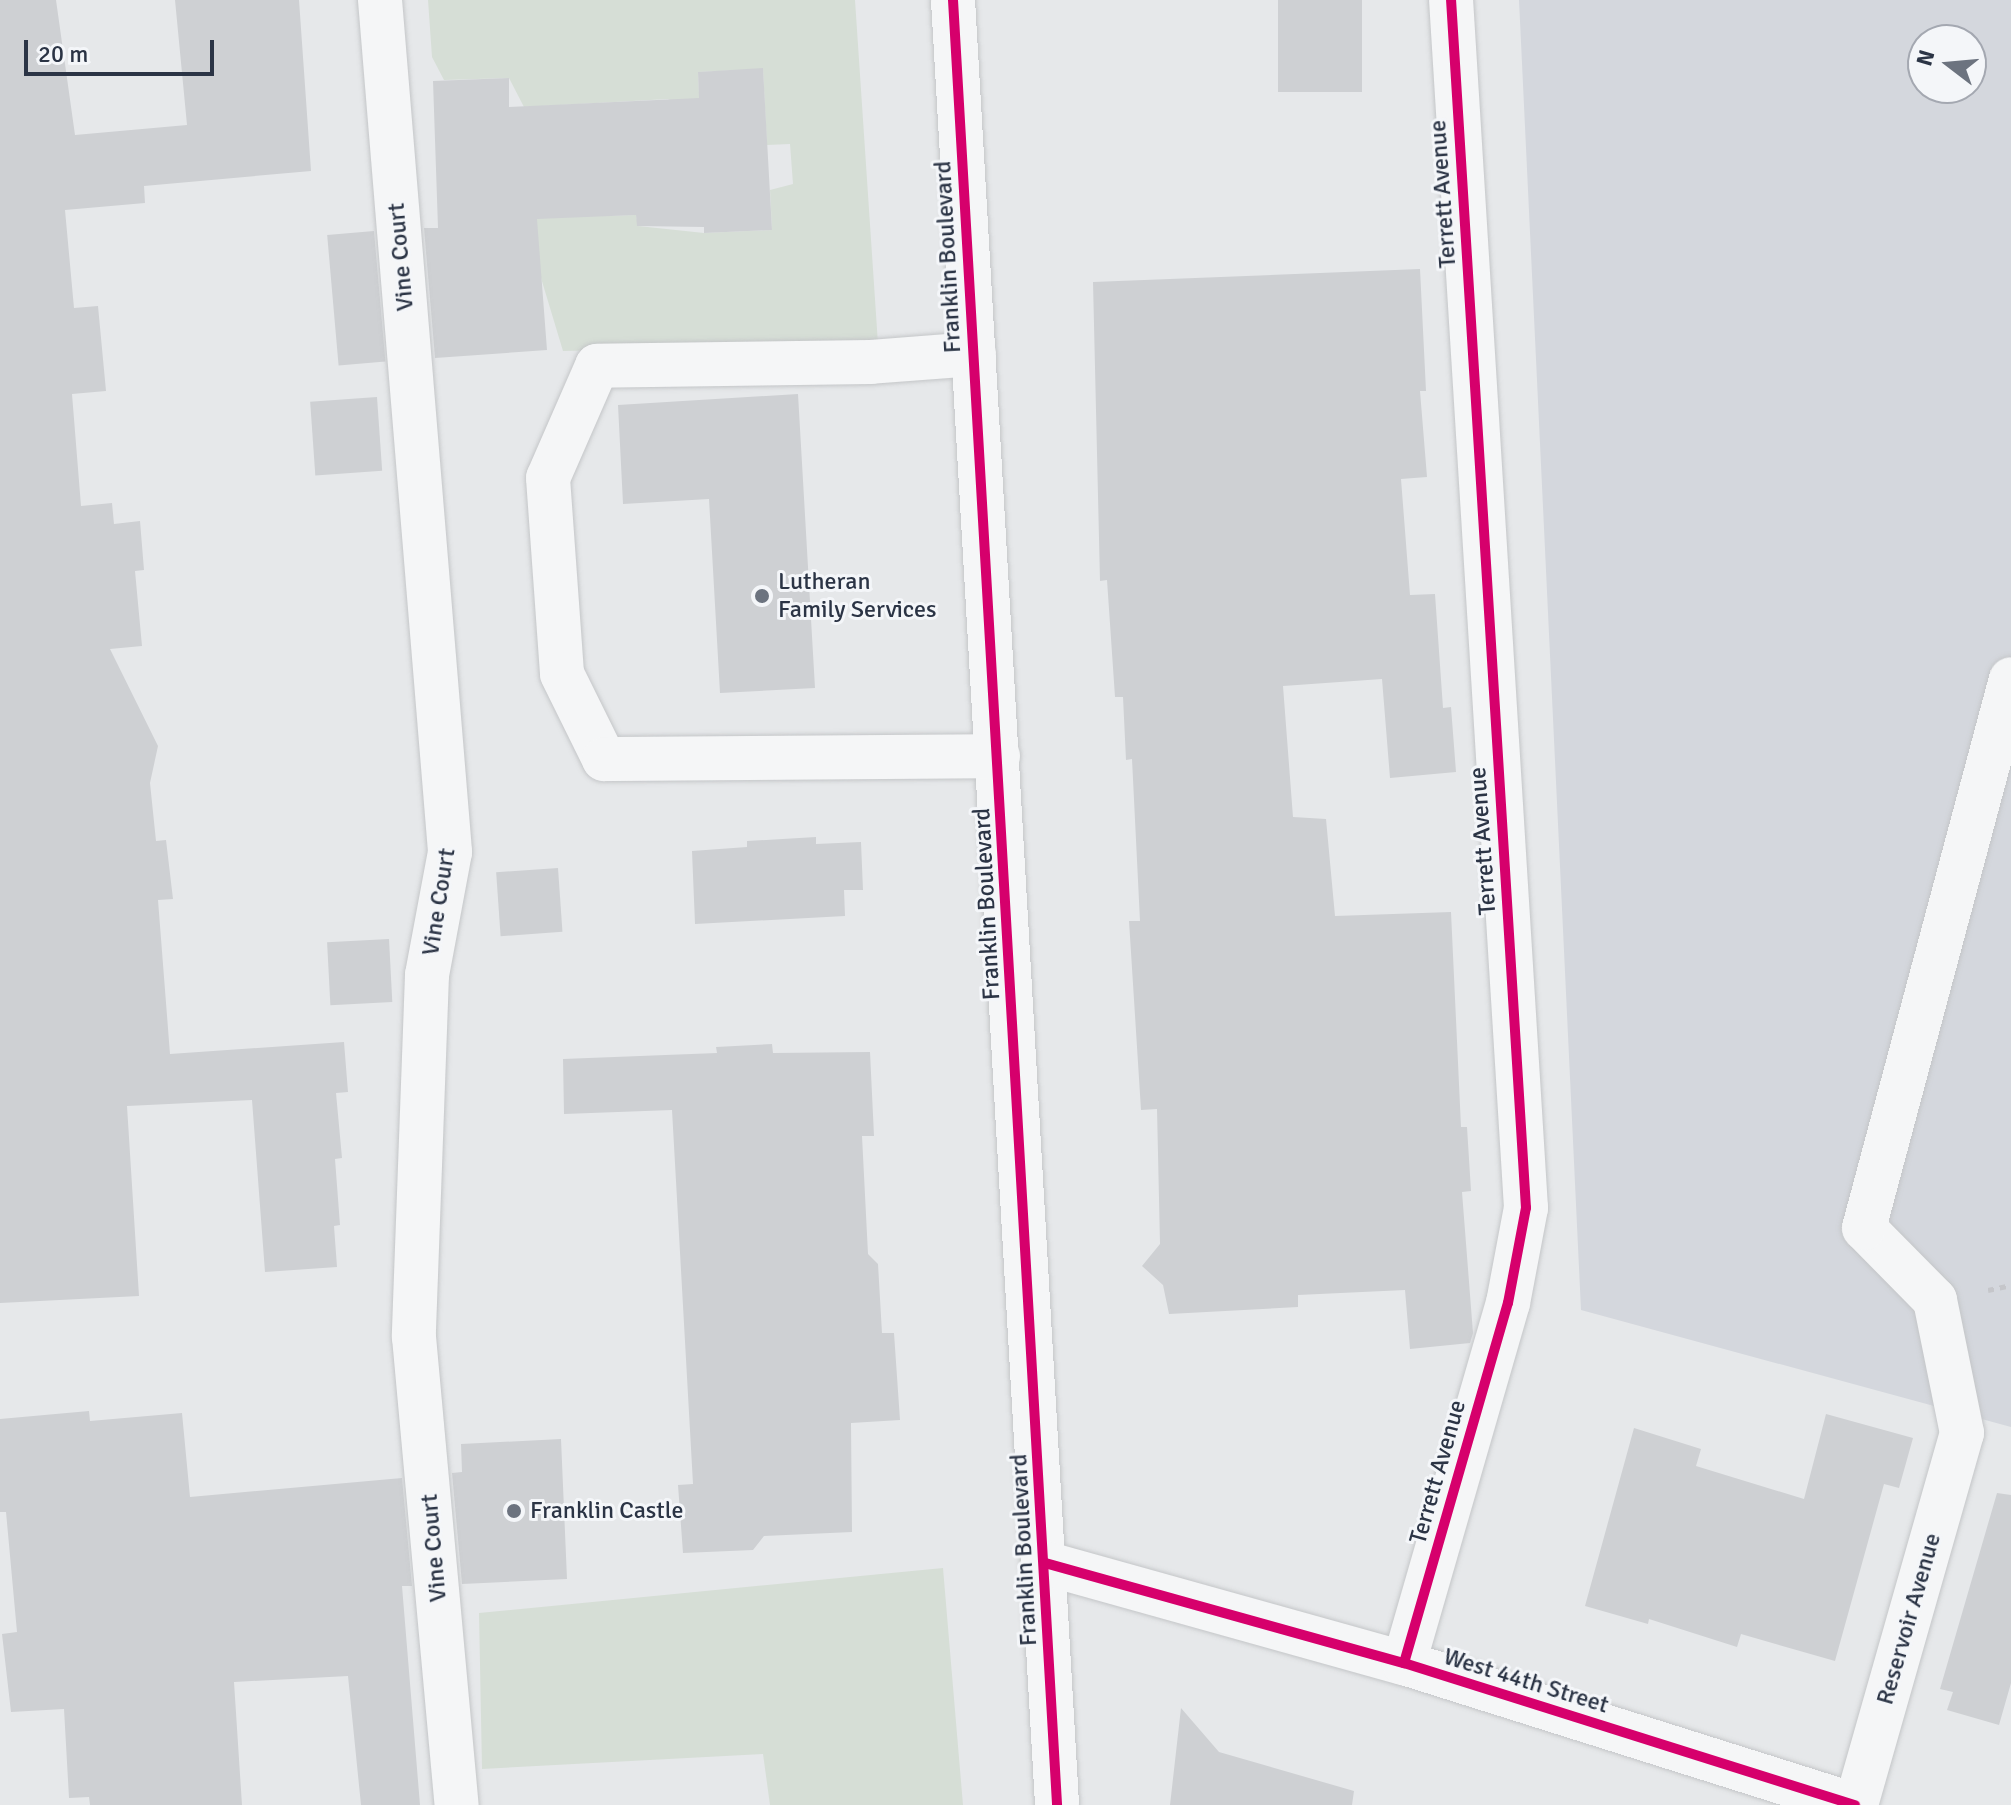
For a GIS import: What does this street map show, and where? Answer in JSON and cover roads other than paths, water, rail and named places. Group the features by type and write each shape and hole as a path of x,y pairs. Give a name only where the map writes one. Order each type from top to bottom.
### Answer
{"street":[{"name":"Vine Court","path":"380,0 450,852 427,975 414,1337 457,1805"},
{"name":"Franklin Boulevard","path":"953,0 1057,1805"},
{"name":"Terrett Avenue","path":"1404,1663 1508,1303 1526,1208 1451,0"},
{"path":"974,354 871,362 597,366 548,478 562,674 604,759 998,756"},
{"name":"Reservoir Avenue","path":"1855,1805 1962,1433 1935,1300 1864,1228 2011,679"},
{"name":"West 44th Street","path":"1045,1563 1404,1663 1855,1805"}],"place":[{"name":"Lutheran Family Services","path":"762,596"},
{"name":"Franklin Castle","path":"514,1511"}]}
